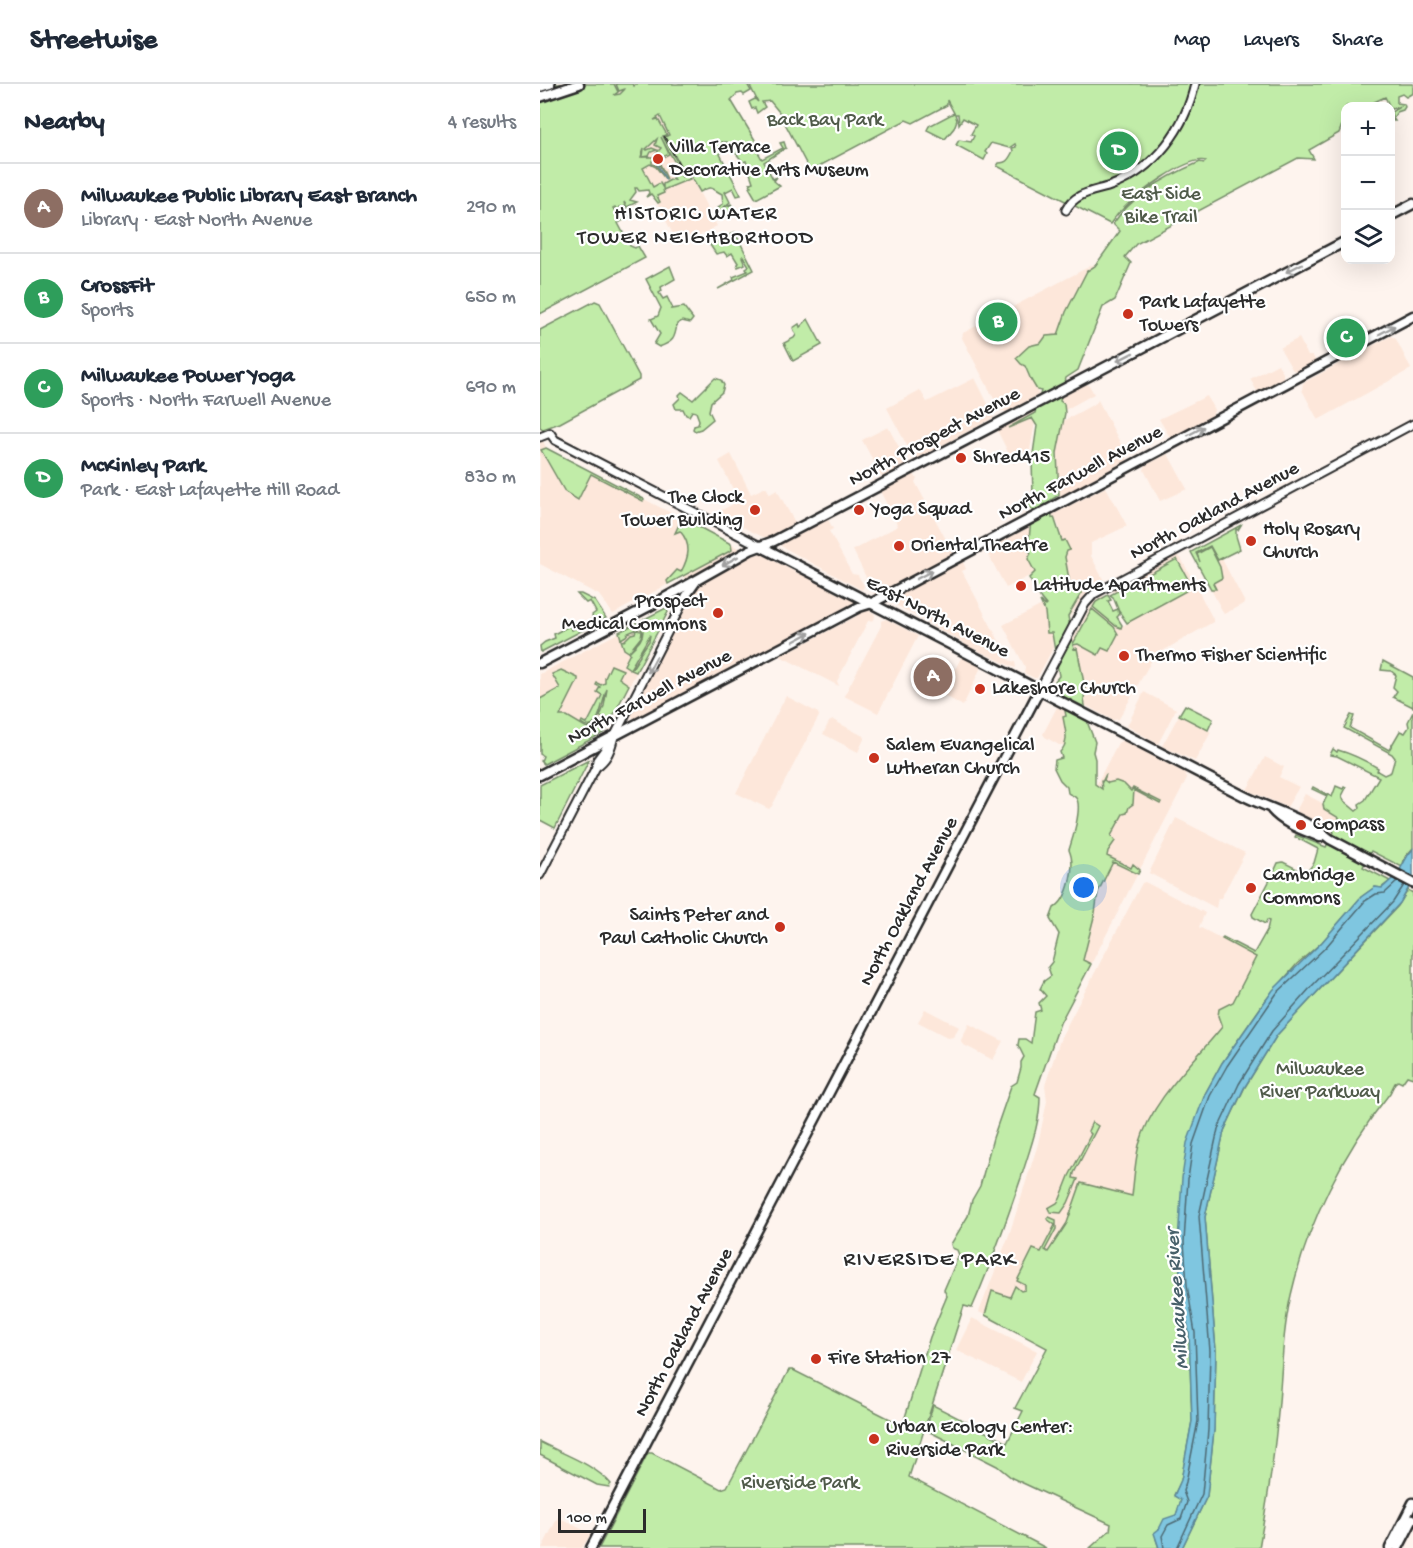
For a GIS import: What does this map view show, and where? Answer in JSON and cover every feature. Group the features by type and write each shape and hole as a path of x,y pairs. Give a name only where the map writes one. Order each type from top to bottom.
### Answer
{"main road":[{"path":"540,87 550,84"},
{"path":"540,97 579,84"},
{"path":"1395,213 1413,204"},
{"name":"North Prospect Avenue","path":"540,663 700,577 774,541 1341,244"},
{"name":"North Farwell Avenue","path":"540,775 872,603 1413,316"},
{"name":"East North Avenue","path":"760,546 1272,810 1277,816 1297,827 1330,839 1413,883"},
{"name":"North Oakland Avenue","path":"591,1548 1040,689"},
{"path":"1390,1548 1413,1503"},
{"path":"1398,1548 1413,1519"}],"street":[{"path":"1066,210 1079,195 1107,188 1127,179 1155,157 1173,136 1183,119 1195,84"},
{"name":"North Oakland Avenue","path":"1040,689 1070,630 1088,599 1094,594 1413,424"},
{"name":"East North Avenue","path":"540,437 550,433 555,440 760,546"},
{"path":"540,875 600,755 614,737 686,596 700,577"}],"shaded area":[{"path":"596,84 642,84 717,226 679,246"},
{"path":"1098,262 1087,272 1058,335 1018,355 1039,395 1007,412 1000,410 962,338 963,333"},
{"path":"1391,336 1396,339 1411,369 1318,420 1302,390 1303,383"},
{"path":"1299,338 1308,356 1313,356 1316,362 1296,372 1280,348"},
{"path":"1278,364 1283,373 1283,380 1258,393 1250,379"},
{"path":"975,378 993,418 919,458 913,457 887,408 920,390 927,402"},
{"path":"1085,384 1089,385 1094,394 1065,410 1064,404 1060,401 1061,396"},
{"path":"1207,396 1214,410 1212,417 1171,439 1159,419"},
{"path":"1098,400 1127,456 1127,461 1059,498 1057,453 1063,421"},
{"path":"1036,409 1032,417 1035,423 1029,455 1014,464 997,430"},
{"path":"888,427 908,464 905,468 902,466 882,477 862,440"},
{"path":"540,435 547,449 751,556 761,553 767,555 797,573 800,572 855,601 857,605 847,608 637,718 633,718 631,712 692,592 683,576 613,614 599,595 540,564"},
{"name":"The Clock Tower Building","path":"731,454 751,494 766,487 770,494 777,490 795,523 769,537 763,537 718,515 720,511 739,501 719,461"},
{"path":"1168,454 1187,489 1160,501 1144,470 1146,465"},
{"path":"911,473 917,479 915,482 955,553 952,557 949,556 875,596 853,550 898,526 880,491"},
{"path":"1106,487 1127,526 1091,543 1091,556 1105,583 1085,595 1068,619 1071,611 1071,591 1058,524 1054,518 1052,519 1052,515"},
{"path":"824,519 829,521 833,529 829,531 852,574 858,575 864,586 862,590 781,546 782,543"},
{"path":"1031,526 1039,571 1006,588 986,550"},
{"path":"1212,540 1245,603 1224,614 1191,552"},
{"path":"1176,555 1181,558 1213,622 1154,656 1119,719 1113,720 1085,705 1085,688 1077,649 1074,649 1072,641 1092,604 1103,595 1121,627 1129,622 1112,589"},
{"path":"960,561 966,569 962,571 1009,660 1015,662 1015,668 975,649 972,650 964,643 896,605 895,599 900,592 903,593 955,566 955,563"},
{"path":"1044,604 1052,633 1053,648 1037,678 1034,678 1024,673 1025,667 1003,625"},
{"path":"666,608 668,612 605,732 540,752 540,674"},
{"path":"865,609 874,613 874,620 868,621 837,681 839,686 778,655 857,616 857,613"},
{"path":"886,619 918,636 878,713 844,696 881,626 881,621"},
{"path":"962,656 968,657 981,667 963,706 942,694"},
{"path":"1144,692 1176,709 1158,744 1127,726"},
{"path":"786,696 818,713 819,716 769,809 736,793"},
{"path":"1057,707 1065,710 1066,717 1063,717 1067,739 1064,745 1059,745 1043,734"},
{"path":"1179,715 1211,732 1195,761 1162,746"},
{"path":"833,720 865,737 858,752 823,734 829,722"},
{"path":"1121,741 1185,773 1187,778 1084,978 1068,991 1100,786 1096,785"},
{"path":"1265,757 1284,767 1279,777 1299,787 1287,807 1247,790"},
{"path":"1305,794 1343,814 1333,833 1298,813 1297,809"},
{"path":"1176,818 1245,853 1221,898 1218,898 1216,908 1149,873"},
{"path":"1145,882 1205,913 1199,927 1259,958 1222,1026 1140,1145 1110,1381 979,1312 1009,1235 1038,1144 1047,1101 1045,1085 1061,1037 1142,883"},
{"path":"925,1009 959,1027 953,1037 949,1038 918,1022"},
{"path":"969,1024 1003,1041 993,1060 962,1044 961,1040"},
{"path":"972,1318 1037,1351 1021,1382 956,1350"},
{"path":"558,1517 591,1534 582,1548 542,1548"}],"green space":[{"path":"540,84 614,84 618,92 614,95 620,94 625,89 619,91 616,84 634,86 635,84 747,84 751,91 744,95 737,94 731,100 755,140 754,145 762,159 783,148 780,143 784,142 786,148 764,162 773,179 777,177 774,181 780,186 756,199 749,187 753,182 746,161 743,162 734,151 728,149 727,142 722,142 725,147 720,154 741,195 737,196 733,188 725,192 730,202 723,208 731,204 735,210 723,217 718,207 723,204 722,194 711,188 700,192 689,173 687,174 690,179 663,190 664,193 657,196 660,202 658,203 651,194 646,197 648,190 639,191 635,188 636,192 630,200 637,202 627,207 624,202 625,207 619,207 617,211 615,207 613,208 616,213 626,208 629,217 618,223 630,246 635,248 638,246 645,258 540,314","holes":["660,116 669,135 665,137 685,175 682,177 679,173 672,177 675,181 672,179 663,184 663,188 660,183 653,187 643,168 650,164 656,167 666,180 656,165 652,164 653,157 643,157 649,156 651,152 657,150 646,149 657,139 655,145 661,148 654,156 656,159 660,158 659,164 667,179 660,164 661,158 669,154 661,137 681,174 683,173 663,136 667,135 658,119 654,120"]},
{"path":"749,84 1413,84 1413,93 1406,97 1402,94 1397,96 1397,103 1404,104 1405,107 1395,115 1395,110 1401,106 1395,108 1395,102 1388,102 1385,97 1374,102 1341,102 1339,133 1309,150 1314,159 1298,158 1136,244 1125,257 1131,263 1115,300 1103,307 1078,370 1066,378 1060,401 1064,404 1065,413 1057,453 1059,495 1051,500 1052,518 1054,517 1062,541 1065,540 1070,550 1067,551 1065,557 1071,591 1081,589 1082,592 1068,616 1073,644 1092,609 1114,627 1118,634 1109,651 1102,648 1098,655 1078,644 1073,645 1074,649 1077,648 1085,688 1084,699 1088,724 1095,742 1093,752 1095,784 1102,789 1101,781 1106,774 1104,780 1108,783 1116,781 1124,784 1131,791 1133,788 1161,802 1160,804 1134,790 1133,804 1127,813 1123,814 1111,836 1115,841 1107,856 1131,868 1133,864 1140,870 1138,874 1113,862 1098,892 1083,960 1091,964 1060,1023 1035,1094 1040,1097 1038,1118 1021,1178 972,1308 964,1306 909,1477 1046,1548 599,1548 648,1453 721,1489 727,1487 789,1370 898,1423 897,1428 902,1427 930,1337 947,1296 944,1290 959,1255 951,1244 968,1216 972,1200 980,1186 1011,1086 1017,1082 1024,1057 1018,1045 1019,1039 1025,1039 1031,1043 1035,1012 1041,1010 1039,1003 1046,996 1040,989 1044,981 1051,976 1048,967 1052,962 1059,934 1050,919 1054,908 1064,897 1070,881 1072,864 1069,850 1078,816 1076,798 1068,793 1067,787 1060,780 1054,768 1055,760 1062,758 1060,752 1065,744 1066,736 1063,717 1066,716 1061,689 1055,681 1059,676 1052,633 1047,633 1045,612 1040,601 1046,605 1029,578 1035,572 1028,559 1031,553 1028,550 1032,509 1029,503 1025,503 1025,500 1032,500 1033,495 1032,461 1035,459 1033,454 1037,426 1032,418 1008,428 1035,413 1041,391 1037,390 1025,366 1016,358 1029,346 1041,343 1046,336 1058,335 1066,312 1087,271 1095,266 1120,231 1113,224 1130,204 1164,180 1188,167 1206,161 1187,164 1162,178 1118,213 1110,224 997,166 1009,158 1013,151 1012,148 1016,147 1015,144 1009,148 991,143 985,152 987,154 984,160 956,145 959,140 971,142 974,136 971,134 976,125 963,118 959,124 958,114 955,114 957,120 954,128 945,139 927,130 929,126 954,113 947,100 947,105 913,123 906,120 810,171 779,112 770,101 762,102 765,107 757,113 749,102 755,99 758,102"},
{"path":"735,232 754,270 718,289 734,280 733,277 748,271 746,268 749,266 743,256 745,264 738,267 732,253 727,256 724,252 716,254 710,245"},
{"path":"670,266 675,279 661,287 662,291 659,293 663,299 667,297 671,309 684,307 693,319 690,323 682,321 677,324 672,339 659,347 654,344 660,334 651,319 658,316 661,308 646,279"},
{"path":"595,301 600,303 639,376 639,380 560,423 543,429 540,427 540,330"},
{"path":"808,319 822,345 793,361 784,343 796,335 793,328 799,324 800,327"},
{"path":"715,378 721,380 724,385 722,392 711,402 709,411 713,419 695,431 694,426 698,425 699,420 696,412 692,411 689,416 686,415 683,409 676,409 674,404 682,392 693,400"},
{"path":"546,448 644,499 643,501 591,474 578,500 565,492 541,450"},
{"path":"682,518 731,544 732,550 668,584 667,581 677,570 681,572 686,561 688,546 680,531 675,533"},
{"path":"1241,525 1238,530 1236,529 1240,549 1218,560 1210,546 1196,553 1200,562 1197,554 1210,547 1220,567 1222,578 1213,583 1216,589 1211,589 1191,552"},
{"path":"1177,559 1190,583 1186,591 1127,623 1118,610 1117,617 1122,625 1121,628 1093,607 1096,602 1108,595 1113,611 1118,609 1110,595"},
{"path":"577,594 595,601 606,618 541,652 540,646 555,638 554,634 569,626 572,630 593,619 592,615 596,612 590,601 586,603"},
{"path":"666,608 668,612 636,672 631,670 649,641 650,635 630,669 624,665 630,653 624,649 621,640 624,641 636,630 642,631 641,637 629,652 640,640 643,634 643,631 640,628 628,633 621,639 619,632"},
{"path":"1383,661 1413,677 1413,707 1393,697 1397,691 1393,687 1396,675 1391,671 1381,670"},
{"path":"611,665 623,670 619,678 629,685 610,722 610,719 600,717 607,689 596,721 587,726 581,723 582,721 587,724 602,695 597,692 600,687 596,685 605,683"},
{"path":"561,670 578,680 560,716 567,716 587,728 594,726 598,719 609,724 605,732 544,764 541,761 543,756 540,754 540,699 560,688 552,674"},
{"path":"1185,705 1213,719 1208,730 1179,715"},
{"path":"1413,712 1413,848 1405,857 1402,867 1371,851 1363,867 1390,881 1381,888 1375,887 1361,897 1322,942 1297,964 1265,1001 1222,1063 1205,1094 1178,1242 1181,1286 1189,1333 1192,1421 1181,1481 1174,1495 1181,1500 1176,1516 1156,1539 1159,1548 1090,1548 1110,1530 1111,1524 1012,1478 997,1466 926,1430 933,1405 1007,1443 1023,1411 1015,1408 1047,1348 985,1315 992,1291 1010,1297 1015,1286 1021,1291 1025,1290 1025,1285 1017,1281 1033,1249 1041,1252 1055,1225 1047,1219 1049,1217 1056,1220 1056,1229 1045,1250 1048,1252 1067,1223 1081,1183 1132,1196 1139,1145 1153,1112 1174,1082 1222,1027 1218,1016 1219,1009 1233,1002 1256,957 1222,939 1223,937 1254,953 1267,930 1269,921 1267,920 1265,924 1252,914 1272,876 1276,878 1273,874 1278,863 1283,862 1299,870 1297,874 1299,875 1301,871 1306,873 1314,863 1318,849 1295,837 1296,835 1326,847 1334,832 1331,828 1339,818 1324,809 1323,804 1327,796 1312,789 1313,787 1332,797 1336,786 1346,788 1342,796 1344,801 1356,811 1379,777 1337,756 1330,755 1333,749 1364,760 1378,768 1377,771 1384,775 1391,772 1395,758 1392,754 1344,728 1351,715 1354,716 1350,728 1389,750 1400,731 1405,733 1409,727 1408,722"},
{"path":"589,760 555,828 540,820 540,785"},
{"name":"Milwaukee River Parkway","path":"1408,890 1413,893 1413,1078 1407,1076 1402,1083 1398,1081 1395,1083 1357,1139 1317,1215 1298,1268 1286,1324 1274,1447 1259,1548 1182,1548 1207,1496 1214,1430 1216,1351 1205,1217 1224,1131 1245,1087 1277,1035 1398,906"},
{"path":"1092,1122 1098,1126 1074,1173 1073,1178 1078,1179 1068,1203 1061,1213 1050,1212 1048,1208 1060,1199 1091,1134 1088,1131"},
{"path":"540,1442 587,1465 611,1484 609,1487 597,1485 540,1455"}],"water":[{"name":"Milwaukee River","path":"1413,849 1413,880 1400,903 1277,1035 1244,1088 1224,1131 1205,1217 1216,1351 1214,1430 1207,1496 1182,1548 1159,1548 1154,1533 1164,1519 1176,1515 1181,1500 1174,1496 1181,1480 1192,1421 1189,1333 1181,1286 1178,1242 1182,1178 1187,1143 1205,1094 1222,1063 1273,990 1322,942 1361,897 1375,887 1382,888 1393,878"}],"waterway":[{"path":"656,162 666,180"}],"railway":[{"path":"664,136 683,172"}],"place":[{"name":"McKinley Park","path":"1119,151"},
{"name":"Villa Terrace Decorative Arts Museum","path":"658,159"},
{"name":"Park Lafayette Towers","path":"1128,314"},
{"name":"CrossFit","path":"998,322"},
{"name":"Milwaukee Power Yoga","path":"1346,338"},
{"name":"Shred415","path":"961,458"},
{"name":"The Clock Tower Building","path":"755,510"},
{"name":"Yoga Squad","path":"859,510"},
{"name":"Holy Rosary Church","path":"1251,541"},
{"name":"Oriental Theatre","path":"899,546"},
{"name":"Latitude Apartments","path":"1021,586"},
{"name":"Prospect Medical Commons","path":"718,613"},
{"name":"Thermo Fisher Scientific","path":"1124,656"},
{"name":"Milwaukee Public Library East Branch","path":"933,677"},
{"name":"Lakeshore Church","path":"980,689"},
{"name":"Salem Evangelical Lutheran Church","path":"874,758"},
{"name":"Compass","path":"1301,825"},
{"name":"Cambridge Commons","path":"1251,888"},
{"name":"Saints Peter and Paul Catholic Church","path":"780,927"},
{"name":"Fire Station 27","path":"816,1359"},
{"name":"Urban Ecology Center: Riverside Park","path":"874,1439"}],"district":[{"name":"HISTORIC WATER TOWER NEIGHBORHOOD","path":"696,227"},
{"name":"RIVERSIDE PARK","path":"930,1261"}],"park label":[{"name":"Back Bay Park","path":"825,121"},
{"name":"East Side Bike Trail","path":"1161,206"},
{"name":"Riverside Park","path":"800,1484"}]}
